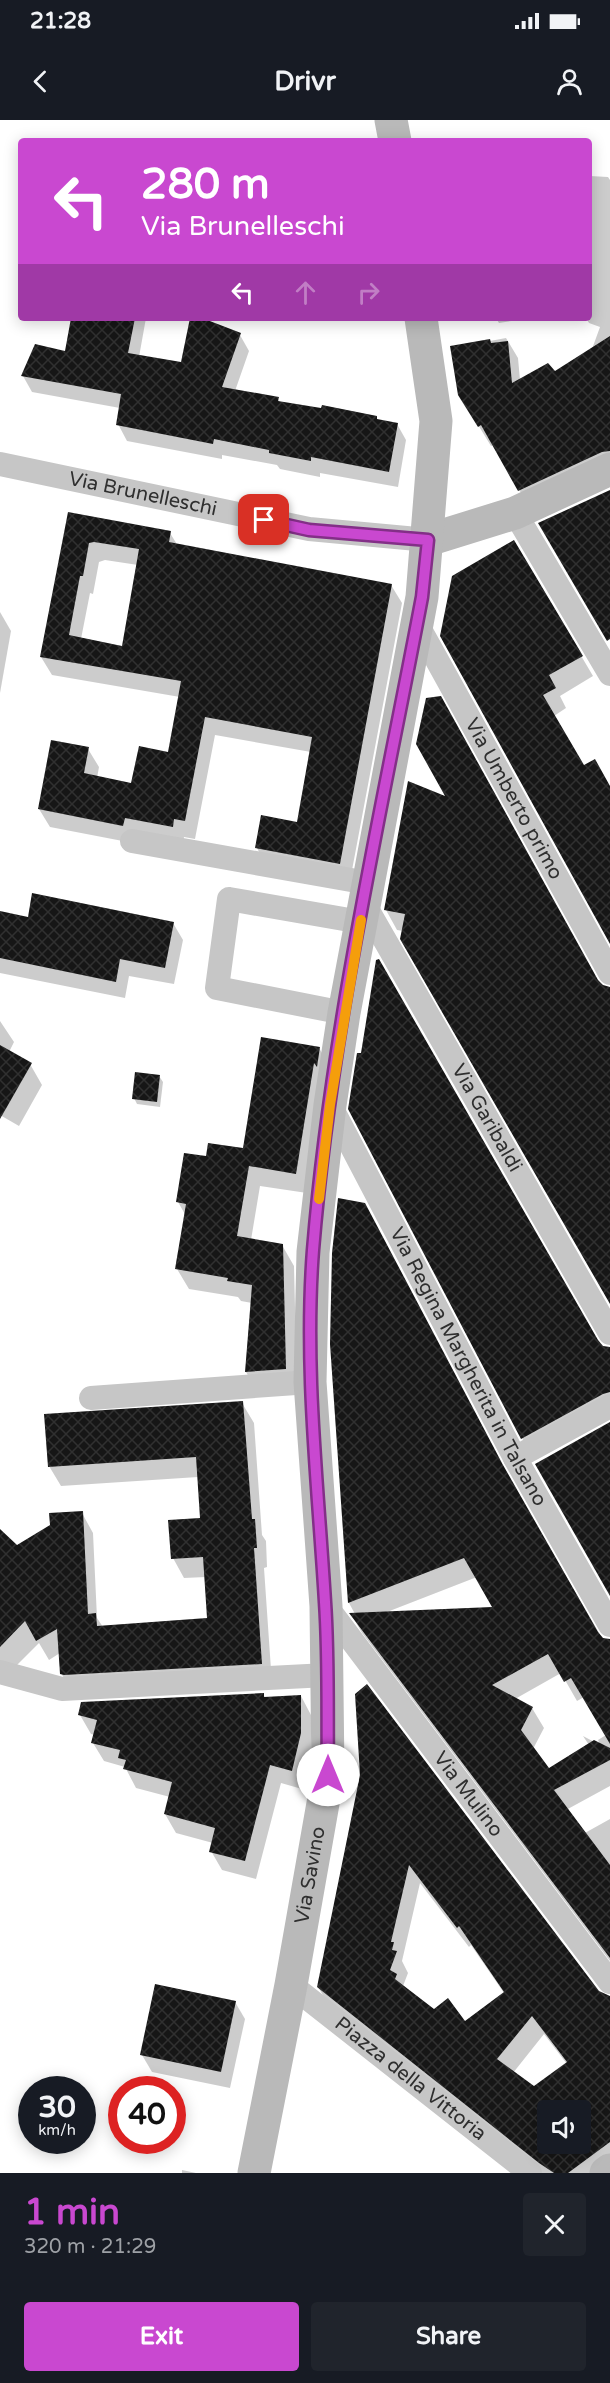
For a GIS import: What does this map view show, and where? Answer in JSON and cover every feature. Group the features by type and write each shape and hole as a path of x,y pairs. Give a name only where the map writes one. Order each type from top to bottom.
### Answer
{"street":[{"path":"390,120 394,138"},
{"name":"Via Savino","path":"254,2173 291,1984 328,1775 326,1606 310,1382 313,1252 330,1105 344,1013 417,624 428,540 436,421 421,321"},
{"name":"Via Brunelleschi","path":"0,464 309,530 428,540"},
{"path":"428,540 515,513 610,469"},
{"path":"515,513 610,674"},
{"name":"Via Umberto primo","path":"417,624 610,973"},
{"path":"132,841 364,902"},
{"path":"344,1013 217,988 229,899 364,902"},
{"name":"Via Garibaldi","path":"364,902 610,1333"},
{"name":"Via Regina Margherita in Talsano","path":"330,1105 515,1458 610,1625"},
{"path":"91,1398 310,1382"},
{"path":"515,1458 610,1406"},
{"name":"Via Mulino","path":"326,1606 610,1982"},
{"path":"0,1672 62,1689 327,1675"},
{"name":"Piazza della Vittoria","path":"291,1984 530,2173"},
{"path":"606,2173 610,2170"}],"building":[{"path":"70,321 134,321 128,353 181,362 189,321 210,321 241,333 222,387 279,397 278,401 321,408 322,405 377,416 377,419 398,423 389,472 311,457 311,461 214,439 213,444 116,425 121,394 21,376 35,344 65,351"},
{"path":"610,336 610,451 602,452 518,491 481,425 478,427 458,395 450,346 490,339 491,343 508,341 512,383 548,363 555,371"},
{"path":"610,490 610,639 607,641 538,523"},
{"path":"68,512 171,531 169,542 392,584 340,864 255,848 261,815 297,822 312,737 205,717 185,821 174,819 173,827 125,818 123,826 38,809 51,740 89,747 84,773 131,783 139,746 168,752 181,681 40,657","holes":["89,543 139,549 122,646 69,635"]},
{"path":"514,540 583,656 549,675 556,688 543,695 584,765 595,759 610,786 610,944 440,636 452,576"},
{"path":"441,696 598,980 610,987 610,1304 400,939 405,914 384,910 408,781 445,796 416,744 426,698"},
{"path":"32,893 174,922 165,968 120,959 116,982 0,958 0,911 28,917"},
{"path":"379,959 598,1340 603,1346 610,1347 610,1392 521,1439 348,1109 357,1053 361,1053 376,960"},
{"path":"261,1037 320,1047 317,1067 314,1063 296,1174 249,1166 237,1236 283,1244 286,1369 245,1372 252,1285 227,1281 228,1278 175,1269 186,1204 176,1202 184,1153 206,1156 208,1143 243,1148"},
{"path":"0,1045 32,1063 0,1119"},
{"path":"135,1072 160,1075 157,1102 132,1099"},
{"path":"338,1198 365,1203 503,1465 598,1632 603,1638 610,1639 610,1744 571,1678 564,1682 548,1654 492,1685 533,1707 521,1730 549,1768 594,1740 610,1748 610,1760 554,1790 610,1865 610,1958 349,1613 492,1607 464,1558 348,1603 330,1344 332,1253"},
{"path":"243,1401 252,1519 255,1519 257,1548 254,1548 262,1664 64,1675 60,1674 57,1629 36,1641 25,1621 0,1647 0,1529 17,1545 50,1525 49,1513 83,1511 88,1614 96,1613 97,1626 207,1618 203,1557 171,1559 168,1520 200,1518 196,1457 48,1467 44,1414"},
{"path":"610,1422 610,1596 535,1464"},
{"path":"367,1684 599,1991 610,1996 610,2142 568,2173 554,2173 539,2163 317,1987 360,1775 355,1694","holes":["409,1865 457,1928 459,1926 504,1992 465,2021 448,1998 434,2009 395,1979 397,1974 390,1970 397,1951 392,1950 394,1942 391,1942","532,2016 567,2062 534,2086 497,2059"]},
{"path":"264,1693 264,1697 301,1695 301,1733 292,1771 270,1765 245,1861 209,1852 215,1828 164,1814 172,1782 123,1769 126,1760 118,1758 120,1750 91,1743 97,1720 78,1715 81,1702"},
{"path":"155,1984 236,2001 221,2072 140,2055"}],"slow traffic":[{"path":"319,1199 330,1105 361,920"}],"route":[{"path":"264,520 309,530 428,540 422,597 344,1013 330,1105 313,1252 310,1382 326,1606 328,1775"}]}
